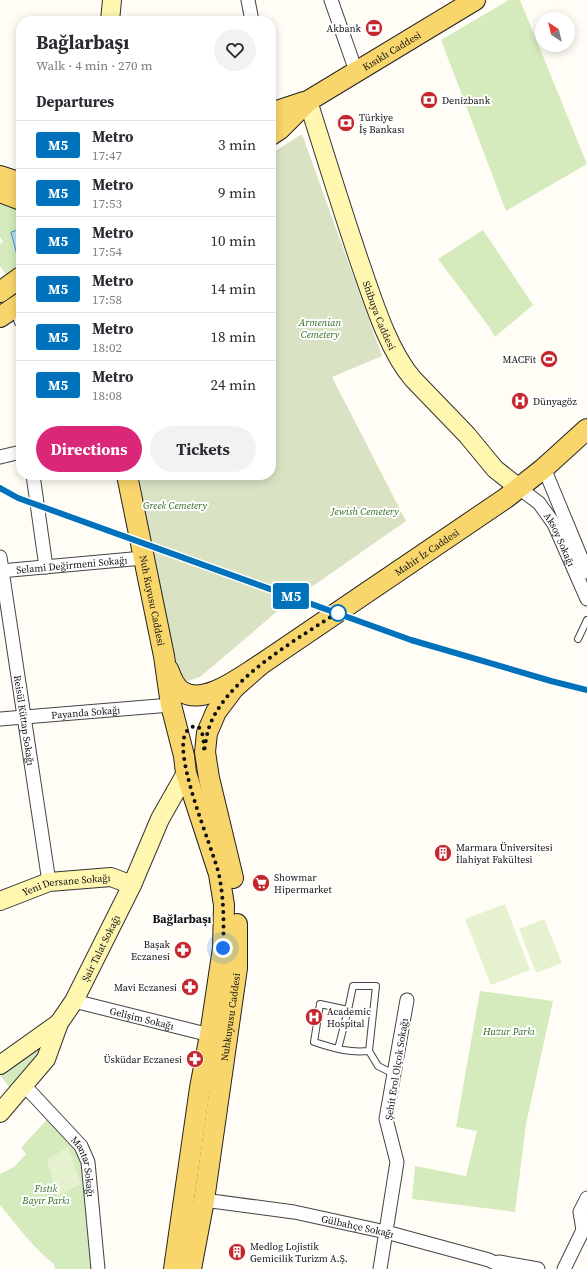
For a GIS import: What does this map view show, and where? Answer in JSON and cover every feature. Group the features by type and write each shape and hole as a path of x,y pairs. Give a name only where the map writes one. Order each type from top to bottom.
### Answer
{"main road":[{"name":"Kısıklı Caddesi","path":"276,133 308,101 474,0"},
{"name":"Kısıklı Caddesi","path":"276,111 308,101"},
{"path":"276,121 308,101"},
{"path":"0,176 16,181"},
{"path":"0,192 16,198"},
{"path":"0,292 16,281"},
{"path":"0,317 16,304"},
{"name":"Mahir İz Caddesi","path":"260,665 500,503 544,468 587,429"},
{"name":"Nuh Kuyusu Caddesi","path":"128,480 164,656"},
{"path":"164,656 176,686 180,690 191,695 209,693 221,689 260,665"},
{"name":"Nuhkuyusu Caddesi","path":"164,656 171,705 185,765 219,874 224,905 223,948 210,1035 200,1088 174,1269"},
{"name":"Nuhkuyusu Caddesi","path":"191,1269 204,1200 237,968 237,922 234,880 208,778 204,752 207,733 216,712 234,688 260,665"},
{"path":"185,765 183,739 189,728 196,726 200,728 203,733 204,752"}],"street":[{"path":"110,16 112,0"},
{"path":"248,0 251,16"},
{"path":"331,0 356,71"},
{"name":"Shibuya Caddesi","path":"308,101 376,311 405,371 467,435 495,469 519,488"},
{"path":"0,457 16,453"},
{"name":"Aksoy Sokağı","path":"544,468 587,572"},
{"path":"34,480 46,567"},
{"name":"Aksoy Sokağı","path":"519,488 539,503 554,524 587,599"},
{"name":"Reisül Küttap Sokağı","path":"0,557 49,882"},
{"name":"Selami Değirmeni Sokağı","path":"1,571 143,558"},
{"name":"Payanda Sokağı","path":"0,719 171,705"},
{"name":"Şair Talat Sokağı","path":"0,1113 46,1059 59,1023 74,1002 132,885 160,818 185,765"},
{"name":"Yeni Dersane Sokağı","path":"0,901 49,882 111,877 132,885"},
{"name":"Şehit Erol Olçok Sokağı","path":"380,1269 397,1162 386,1119 406,1000"},
{"name":"Gelişim Sokağı","path":"74,1002 210,1035"},
{"path":"1,1062 59,1023"},
{"name":"Mantar Sokağı","path":"24,1085 81,1146 88,1162 98,1269"},
{"path":"564,1269 585,1228 580,1212 587,1198"},
{"name":"Gülbahçe Sokağı","path":"204,1200 294,1212 386,1232 489,1260 507,1269"},
{"path":"489,1260 538,1269"}],"lane":[{"path":"578,639 587,620"},
{"path":"338,1049 353,986 376,986 369,1051 378,1066 394,1074"},
{"path":"348,1010 320,1004 314,1042 353,1052 369,1051"}],"green space":[{"path":"509,0 520,0 535,37 535,52 541,52 587,164 506,211 441,40"},
{"path":"302,134 382,356 332,377 406,521 280,609 200,677 188,681 179,679 171,663 140,480 276,480 276,151"},
{"path":"0,198 16,203 16,274 9,279 0,266 0,244 3,242 0,237"},
{"path":"483,230 533,305 495,337 490,328 438,259"},
{"path":"505,904 530,970 491,985 465,919"},
{"path":"544,919 562,963 536,973 519,929"},
{"name":"Huzur Parkı","path":"480,991 553,1001 526,1124 515,1212 412,1199 415,1166 466,1176 477,1131 456,1127"},
{"path":"52,1031 43,1058 14,1093 0,1075 0,1069"},
{"name":"Fıstık Bayır Parkı","path":"50,1116 72,1143 84,1170 98,1269 55,1269 54,1264 32,1244 0,1205 0,1174 14,1167 26,1154 21,1148"},
{"path":"68,1147 81,1184 57,1196 47,1160"}],"water":[{"path":"16,230 16,251 11,232"}],"metro line":[{"name":"M5","path":"0,488 18,498 411,640 587,690"}],"place":[{"name":"Akbank","path":"374,28"},
{"name":"Denizbank","path":"429,100"},
{"name":"Türkiye İş Bankası","path":"346,123"},
{"name":"MACFit","path":"549,359"},
{"name":"Dünyagöz","path":"520,401"},
{"name":"Marmara Üniversitesi İlahiyat Fakültesi","path":"443,853"},
{"name":"Showmar Hipermarket","path":"261,883"},
{"name":"Başak Eczanesi","path":"183,950"},
{"name":"Mavi Eczanesi","path":"190,987"},
{"name":"Academic Hospital","path":"314,1017"},
{"name":"Üsküdar Eczanesi","path":"195,1059"},
{"name":"Medlog Lojistik Gemicilik Turizm A.Ş.","path":"237,1252"}],"district":[{"name":"Bağlarbaşı","path":"182,919"}],"route":[{"path":"223,948 224,905 219,874 186,773 183,739 185,733 189,728 196,726 200,728 203,733 204,752 207,733 211,721 234,688 260,665 338,613"}],"park label":[{"name":"Armenian Cemetery","path":"320,328"},
{"name":"Greek Cemetery","path":"175,505"},
{"name":"Jewish Cemetery","path":"365,511"}]}
